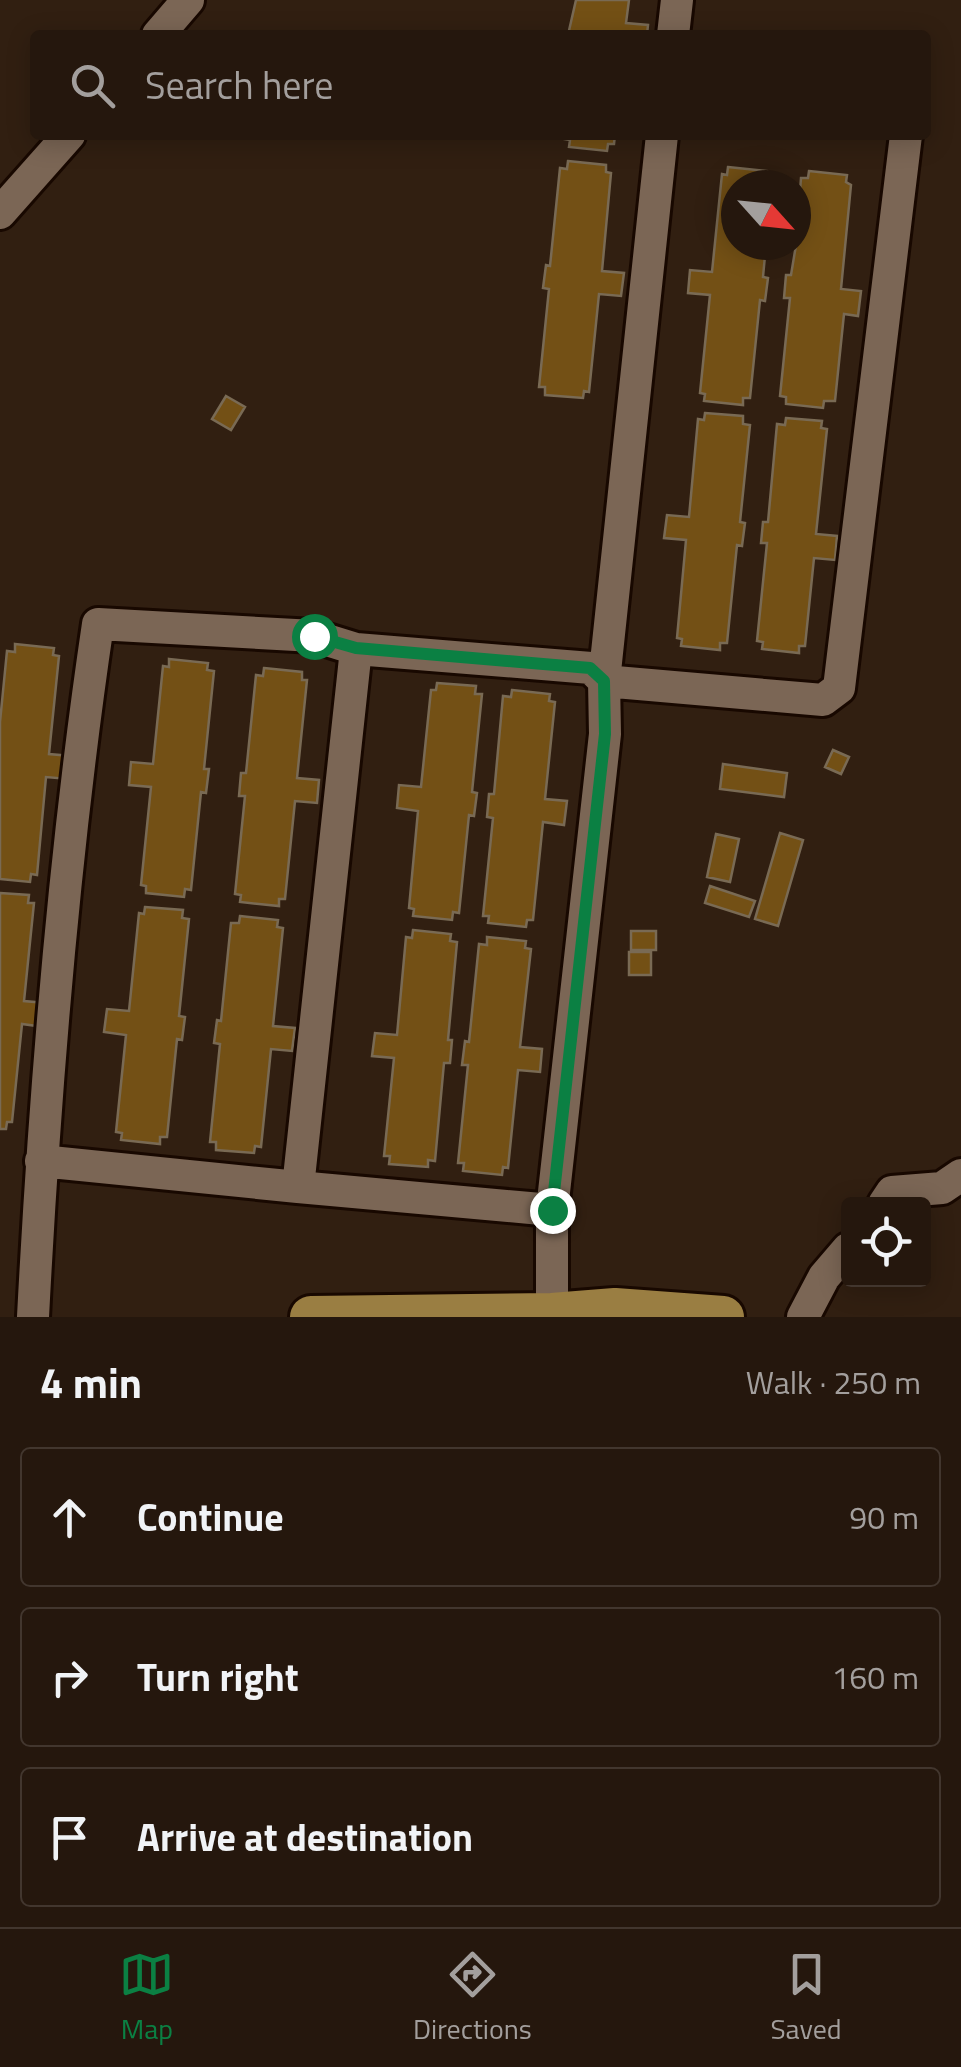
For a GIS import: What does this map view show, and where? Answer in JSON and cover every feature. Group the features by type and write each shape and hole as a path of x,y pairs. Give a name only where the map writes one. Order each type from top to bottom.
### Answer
{"main road":[{"path":"311,1317 614,1313 723,1317"}],"street":[{"path":"162,30 188,0"},
{"path":"674,30 677,0"},
{"path":"0,213 65,140"},
{"path":"552,1314 552,1210 605,734 604,681 661,140"},
{"path":"32,1317 41,1160 84,722 98,624 314,636 356,648 590,668 604,681 823,700 839,688 905,140"},
{"path":"298,1187 356,648"},
{"path":"41,1160 552,1210"},
{"path":"889,1197 892,1192 942,1188 961,1175"},
{"path":"802,1317 824,1277 841,1257"}],"building":[{"path":"576,0 629,0 626,23 648,25 648,30 569,30"},
{"path":"570,140 614,140 614,144 608,144 607,151 569,147"},
{"path":"568,161 606,165 606,172 611,173 602,271 624,273 621,296 599,294 589,392 584,391 583,398 545,395 545,387 539,387 549,289 543,288 546,265 550,266 560,168 567,169"},
{"path":"811,171 847,175 846,182 851,185 841,289 861,291 858,316 844,314 835,401 824,401 823,408 786,404 786,397 780,396 790,298 784,298 786,275 791,275 794,260 811,260"},
{"path":"721,184 721,260 765,260 763,277 768,278 765,301 760,300 750,398 743,398 743,405 704,401 705,394 700,393 710,295 688,293 690,270 712,272"},
{"path":"226,396 245,407 231,430 212,419"},
{"path":"705,413 743,416 743,424 750,425 740,522 745,523 742,546 737,545 727,643 720,643 720,650 681,646 682,639 677,638 686,540 664,538 667,515 689,517 698,419 704,420"},
{"path":"786,418 822,421 821,428 827,429 816,534 837,536 835,560 814,558 805,646 799,646 799,653 762,649 763,642 757,641 767,543 761,543 763,522 768,522 777,424 785,425"},
{"path":"15,644 54,648 53,655 59,656 49,754 71,756 68,779 46,777 37,875 31,874 30,882 0,879 0,722 7,651 15,652"},
{"path":"169,659 208,663 207,670 214,671 204,769 209,769 206,793 201,792 191,890 185,889 184,897 146,893 146,886 141,885 151,787 129,785 131,762 153,764 163,666 169,667"},
{"path":"264,668 302,672 302,680 307,680 297,778 319,780 317,803 295,801 285,899 279,899 279,906 240,902 241,895 235,894 245,796 239,796 241,773 246,773 256,675 263,676"},
{"path":"437,683 476,686 475,694 482,694 472,792 477,793 474,816 469,815 459,913 453,912 452,920 413,916 414,909 409,908 418,811 397,808 399,785 421,787 431,690 436,690"},
{"path":"512,690 550,694 549,701 555,702 545,799 567,801 564,825 543,822 533,920 527,920 526,927 488,923 489,916 483,916 493,818 487,817 489,794 494,794 503,696 511,697"},
{"path":"833,750 849,757 841,774 825,767"},
{"path":"723,764 787,773 784,797 720,789"},
{"path":"780,833 803,840 778,926 755,919"},
{"path":"716,834 739,839 730,882 707,877"},
{"path":"710,886 755,901 749,917 705,903"},
{"path":"0,893 29,895 28,903 34,903 24,1001 46,1003 44,1027 22,1024 12,1122 7,1122 6,1129 0,1129"},
{"path":"145,907 183,910 182,918 189,919 179,1016 185,1017 182,1040 177,1039 167,1137 160,1137 160,1144 121,1140 122,1133 116,1132 126,1035 104,1032 107,1009 129,1011 139,913 144,914"},
{"path":"240,916 278,920 277,927 283,928 273,1026 295,1028 292,1051 271,1049 261,1147 255,1146 254,1153 216,1150 216,1142 210,1142 220,1044 214,1043 217,1020 221,1021 231,923 239,923"},
{"path":"413,930 451,934 450,941 457,942 448,1040 452,1040 450,1063 444,1063 435,1161 428,1160 428,1167 389,1164 390,1156 384,1156 394,1058 372,1056 375,1033 397,1035 406,937 412,938"},
{"path":"631,931 656,931 656,950 631,950"},
{"path":"487,937 526,941 525,948 531,949 520,1047 542,1049 540,1072 518,1070 508,1168 503,1167 502,1175 463,1171 464,1163 458,1163 468,1065 462,1065 465,1041 469,1042 479,944 487,945"},
{"path":"629,952 651,952 651,975 629,975"}],"route":[{"path":"314,636 356,648 590,668 604,681 605,734 552,1210"}]}
